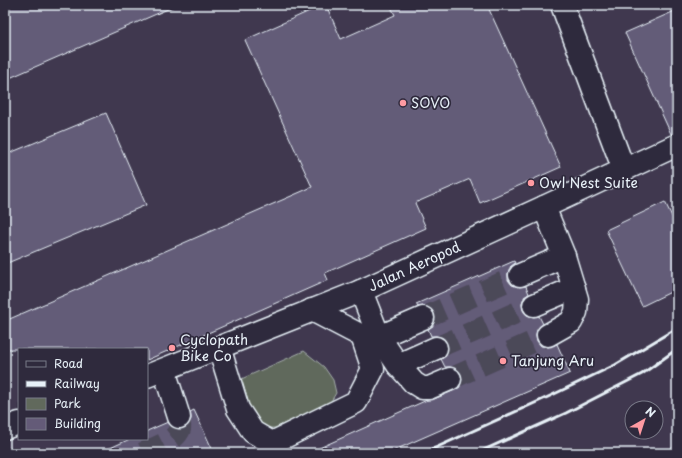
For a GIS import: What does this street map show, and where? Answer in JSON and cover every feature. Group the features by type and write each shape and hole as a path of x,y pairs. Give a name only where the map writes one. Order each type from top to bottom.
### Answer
{"street":[{"path":"562,5 624,170"},
{"name":"Jalan Aeropod","path":"156,373 361,290 677,145"},
{"path":"544,207 564,256 577,299 576,312 571,322 548,335"},
{"path":"520,275 564,256"},
{"path":"534,305 574,288"},
{"path":"361,290 379,337 398,365 414,383 422,388 429,388 450,378"},
{"path":"220,347 238,409 253,432 272,443 356,402 374,369 362,336 312,310"},
{"path":"379,337 423,318"},
{"path":"398,365 436,348"},
{"path":"156,373 179,417"},
{"path":"5,428 18,423"}],"shaded area":[{"path":"5,5 677,5 677,453 5,453"}],"green space":[{"path":"304,351 324,367 333,380 336,393 330,403 275,428 262,428 252,418 237,381"}],"building":[{"path":"5,5 177,5 5,80"},
{"name":"SOVO","path":"323,5 326,5 341,39 395,15 390,5 487,5 561,167 480,203 470,179 415,203 426,228 325,273 328,280 148,360 148,348 5,349 5,321 312,187 245,40"},
{"path":"677,10 677,133 671,134 625,33"},
{"path":"106,113 146,205 5,264 5,155"},
{"path":"665,202 677,227 677,289 642,306 606,230"},
{"name":"Tanjung Aru","path":"514,261 515,263 510,267 508,273 508,280 512,285 518,287 526,286 529,294 524,297 522,303 523,310 527,315 532,317 539,316 543,324 537,329 537,341 541,346 548,347 557,344 570,373 388,453 308,453 427,400 434,399 460,387 462,381 461,374 458,369 445,367 441,359 446,356 448,350 447,343 444,338 431,336 428,329 433,326 435,320 434,313 430,308 424,306 418,307 416,304"},
{"path":"194,410 214,453 99,453 128,440 148,440 148,431 168,422 176,429 183,429 188,425 191,419 190,412"}],"tunnel":[{"path":"423,318 520,275"},
{"path":"436,348 534,305"},
{"path":"450,379 548,335"},
{"path":"143,453 164,444 174,437 180,429 179,417"}],"railway":[{"path":"424,453 615,365 677,328"},
{"path":"477,453 566,413 642,374 677,349"}],"place":[{"name":"SOVO","path":"403,103"},
{"name":"Owl Nest Suite","path":"531,183"},
{"name":"Cyclopath Bike Co","path":"172,348"},
{"name":"Tanjung Aru","path":"503,361"}]}
